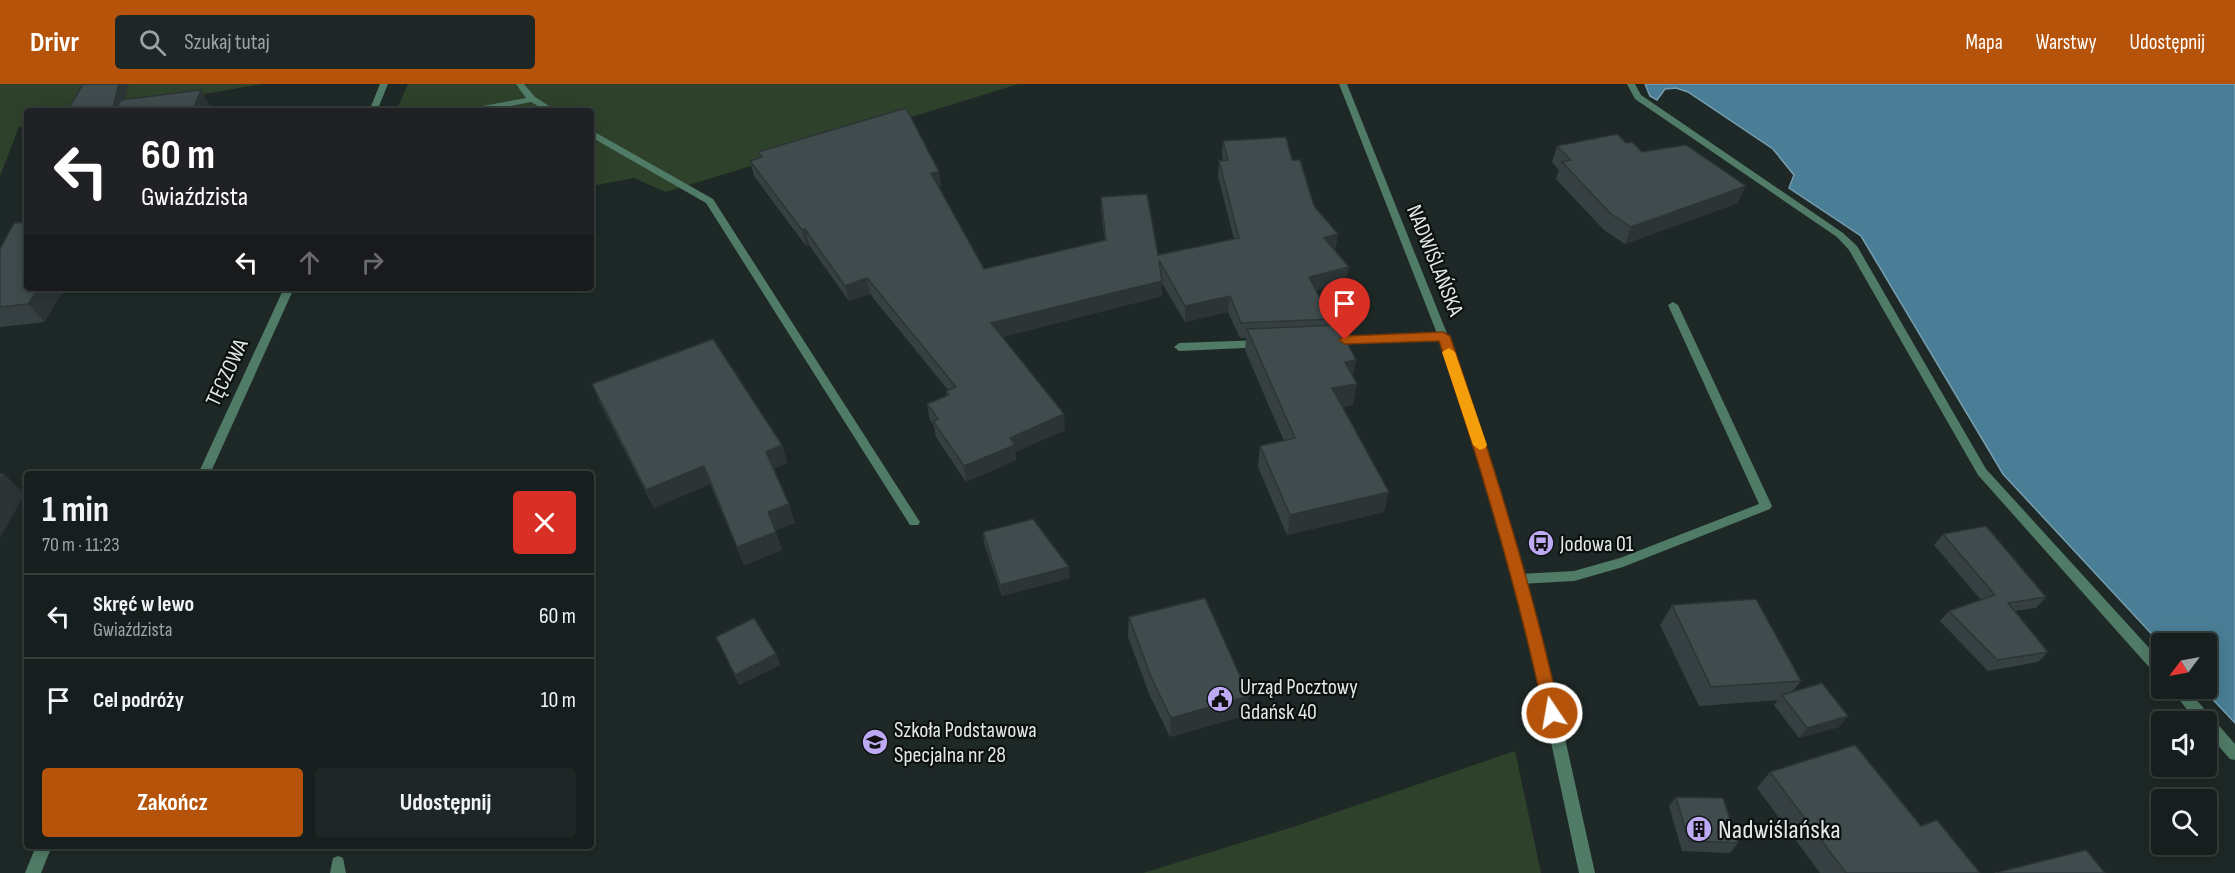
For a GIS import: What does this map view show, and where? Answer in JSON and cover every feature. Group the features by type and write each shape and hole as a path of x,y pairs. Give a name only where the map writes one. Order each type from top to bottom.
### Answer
{"street":[{"path":"374,108 384,84"},
{"path":"520,84 532,99 548,108"},
{"name":"NADWIŚLAŃSKA","path":"1343,84 1443,336 1477,436 1537,644 1587,873"},
{"path":"1631,84 1638,97 1840,235 1853,248 1982,472 2151,660"},
{"path":"487,108 532,99"},
{"path":"594,135 710,201 914,522"},
{"name":"TĘCZOWA","path":"205,471 288,291"},
{"path":"1520,579 1574,576 1623,562 1766,507 1673,305"},
{"path":"1321,341 1443,336"},
{"path":"1179,347 1274,343"},
{"path":"2186,699 2197,711"},
{"path":"2217,734 2235,754"},
{"path":"33,873 43,849"}],"green space":[{"path":"0,84 261,84 124,108 24,108 24,126 19,127 0,176"},
{"path":"408,84 1019,84 666,192 634,178 594,185 594,108 397,108"},
{"path":"1515,751 1541,873 1143,873 1296,826"}],"water":[{"path":"1645,84 2235,84 2235,723 2212,699 2217,699 2217,633 2151,633 2003,474 1861,236 1789,188 1794,175 1773,149 1688,92 1676,88 1665,89 1657,100 1650,96"}],"building":[{"path":"83,84 119,84 113,108 69,108"},
{"path":"201,90 193,108 117,108 121,100"},
{"path":"906,108 939,172 931,173 984,269 1106,240 1101,197 1147,194 1158,255 1239,238 1219,161 1228,160 1223,141 1286,137 1292,160 1300,160 1314,206 1338,234 1324,238 1349,267 1309,277 1331,319 1241,323 1230,296 1185,306 1159,260 1162,281 991,323 1064,414 1010,438 1015,445 964,466 933,421 938,419 927,404 949,395 946,391 956,387 867,278 845,286 805,229 802,230 750,161 762,157 758,152"},
{"path":"1617,134 1626,143 1632,142 1642,152 1686,145 1746,186 1631,227 1610,213 1562,162 1571,160 1557,146"},
{"path":"24,222 24,291 37,291 28,304 0,307 0,249 14,223"},
{"path":"1338,325 1356,360 1345,362 1357,384 1332,388 1389,492 1290,515 1260,446 1295,438 1247,329"},
{"path":"713,339 782,445 766,452 789,504 768,512 776,532 737,547 704,466 646,490 592,384"},
{"path":"1033,519 1069,567 1000,585 983,532"},
{"path":"1986,526 2046,597 2008,603 2048,652 1997,660 1949,611 1995,595 1943,534"},
{"path":"1205,598 1249,696 1171,718 1151,677 1129,617"},
{"path":"1756,599 1801,681 1711,687 1672,605"},
{"path":"754,618 776,654 735,675 716,637"},
{"path":"1822,683 1848,716 1807,728 1782,695"},
{"path":"1855,745 1921,826 1937,820 1980,873 1846,873 1770,772"},
{"name":"Nadwiślańska","path":"1676,797 1723,798 1738,843 1689,841"},
{"path":"2086,850 2105,873 1995,873"}],"slow traffic":[{"path":"1449,352 1480,445"}],"place":[{"name":"Jodowa 01","path":"1541,543"},
{"name":"Urząd Pocztowy Gdańsk 40","path":"1220,699"},
{"name":"Szkoła Podstawowa Specjalna nr 28","path":"875,742"},
{"name":"Nadwiślańska","path":"1699,829"}],"route":[{"path":"1345,340 1443,336 1477,436 1512,552 1537,644 1552,713"}]}
